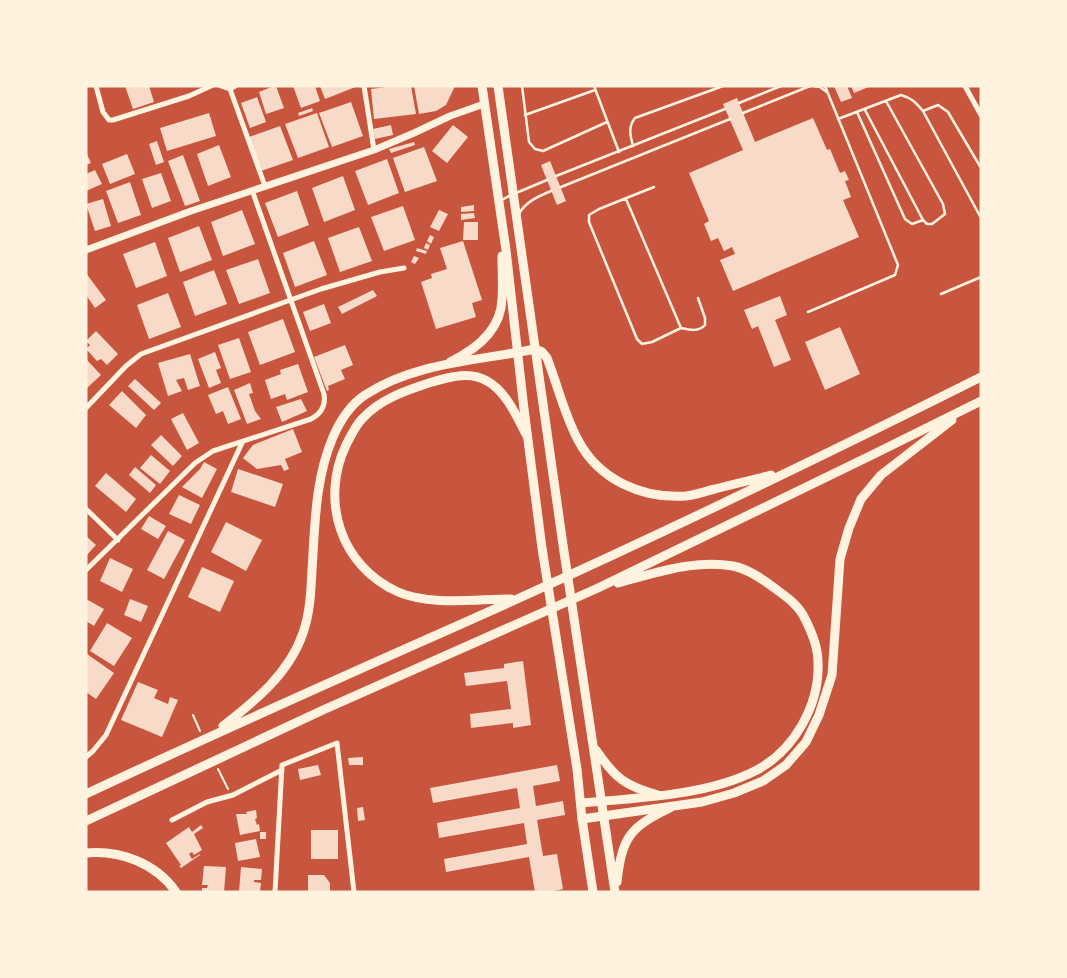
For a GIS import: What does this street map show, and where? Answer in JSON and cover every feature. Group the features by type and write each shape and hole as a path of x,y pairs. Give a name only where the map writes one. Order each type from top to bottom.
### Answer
{"main road":[{"path":"482,86 503,228 542,548 577,770 593,892"},
{"path":"498,86 563,545 616,892"},
{"path":"446,364 476,347 488,335 495,323 502,299 503,228"},
{"path":"214,734 267,689 293,656 303,634 309,608 317,498 324,460 342,419 359,400 375,390 418,371 446,364 535,349 542,352 547,358 563,408 579,442 594,463 613,480 637,491 662,496 688,496 788,471"},
{"path":"517,599 438,600 399,592 384,584 364,568 347,544 337,517 334,487 340,458 354,429 363,418 388,399 412,388 440,380 465,375 487,381 505,399 527,436"},
{"path":"86,794 214,734 517,599 788,471 981,376"},
{"path":"86,821 323,710 598,588 981,401"},
{"path":"582,819 702,802 734,793 762,781 786,765 806,742 819,716 832,675 840,559 860,499 881,475 969,406"},
{"path":"581,803 658,795 730,782 756,770 781,752 799,730 811,708 817,683 818,661 814,640 803,615 785,595 748,571 733,566 700,564 598,588"},
{"path":"595,749 614,774 621,780 639,790 658,795"},
{"path":"616,892 622,851 629,835 648,818 670,808"},
{"path":"86,853 107,853 124,856 140,862 160,875 176,892"}],"street":[{"path":"96,86 104,115 109,120 175,101 211,86"},
{"path":"221,86 232,88 264,186"},
{"path":"364,86 374,150"},
{"path":"964,86 981,115"},
{"path":"86,250 252,190 374,150 450,116 484,104"},
{"path":"86,570 195,463 213,451 311,419 320,413 324,406 324,394 289,301 252,190"},
{"path":"86,408 126,366 141,354 289,301 380,272 404,268"},
{"path":"86,757 106,735 242,443"},
{"path":"86,509 118,540"},
{"path":"275,892 282,765 337,743 354,892"},
{"path":"172,820 207,802 233,795 282,770"}],"lane":[{"path":"522,86 529,142 535,149 543,151 607,122"},
{"path":"633,146 630,130 631,123 635,118 723,86"},
{"path":"739,103 781,86"},
{"path":"743,113 812,86 820,87 829,94"},
{"path":"808,312 895,275 898,265 825,86"},
{"path":"525,115 594,88 619,152"},
{"path":"838,119 901,95 910,98 923,111 981,218"},
{"path":"865,110 923,220 927,224 932,224 945,214 943,204 886,101"},
{"path":"923,111 938,105 948,112 981,168"},
{"path":"556,176 725,109"},
{"path":"858,112 904,220 912,224 923,220"},
{"path":"561,187 730,119"},
{"path":"498,202 546,180"},
{"path":"654,187 599,209 589,215 589,222 637,340 642,344 652,342 681,328 691,330 702,329 705,325 705,318 698,298"},
{"path":"517,220 520,211 525,205 540,195 551,191"},
{"path":"626,199 681,328"},
{"path":"941,294 981,277"}],"path":[{"path":"192,715 201,733"},
{"path":"218,768 226,786"}],"building":[{"path":"125,86 149,86 154,102 133,109"},
{"path":"276,86 284,108 266,114 259,92"},
{"path":"293,86 315,86 320,101 301,108"},
{"path":"320,86 358,86 325,99"},
{"path":"411,86 416,114 374,119 371,89"},
{"path":"414,86 455,86 446,105 436,111 419,114"},
{"path":"834,86 847,86 852,98 841,102"},
{"path":"851,86 871,86 854,93"},
{"path":"257,97 266,122 250,128 241,103"},
{"path":"737,98 755,142 813,118 827,150 830,149 840,173 845,171 849,180 845,181 851,197 843,200 859,237 733,291 720,260 735,254 732,247 724,251 718,238 711,241 704,224 709,221 689,173 743,150 723,104"},
{"path":"351,102 363,136 332,147 319,113"},
{"path":"312,108 313,111 299,116 298,113"},
{"path":"209,113 216,136 167,151 160,128"},
{"path":"317,113 329,147 298,158 285,124"},
{"path":"391,125 393,135 375,139 373,129"},
{"path":"453,125 468,137 447,163 432,151"},
{"path":"280,126 293,160 261,171 249,137"},
{"path":"157,141 164,162 156,165 149,144"},
{"path":"414,142 415,145 391,153 389,149"},
{"path":"219,145 231,177 208,186 197,154"},
{"path":"424,147 437,181 405,192 393,158"},
{"path":"86,152 91,163 86,165"},
{"path":"127,154 135,174 110,184 102,164"},
{"path":"183,155 200,201 185,206 168,161"},
{"path":"387,159 399,193 368,205 355,171"},
{"path":"550,161 566,201 557,205 541,165"},
{"path":"95,170 102,184 86,191 86,174"},
{"path":"161,173 171,201 152,208 142,179"},
{"path":"343,176 355,210 324,222 312,188"},
{"path":"130,182 141,215 118,223 106,191"},
{"path":"297,191 309,225 278,237 265,203"},
{"path":"103,199 111,226 95,231 86,204"},
{"path":"474,205 474,211 461,212 461,207"},
{"path":"403,206 415,240 384,251 371,217"},
{"path":"242,210 255,244 223,256 211,222"},
{"path":"439,210 448,214 439,231 430,227"},
{"path":"474,213 475,218 461,220 461,214"},
{"path":"464,222 478,222 478,240 463,240"},
{"path":"199,226 212,260 180,272 168,238"},
{"path":"359,227 372,261 340,272 328,238"},
{"path":"430,235 434,237 431,244 427,241"},
{"path":"314,241 327,275 295,287 283,253"},
{"path":"463,241 482,300 472,303 476,317 436,329 421,282 432,278 431,274 447,269 440,248"},
{"path":"155,242 167,276 136,288 123,254"},
{"path":"426,243 430,245 428,250 424,248"},
{"path":"417,248 427,251 426,254 416,251"},
{"path":"414,256 419,258 415,264 411,262"},
{"path":"258,259 270,293 239,304 226,270"},
{"path":"214,270 227,304 195,316 183,282"},
{"path":"86,273 106,300 95,308 86,295"},
{"path":"373,290 377,296 342,314 338,307"},
{"path":"168,293 181,327 149,339 137,305"},
{"path":"780,296 787,315 775,320 791,360 774,367 758,326 752,329 744,310"},
{"path":"324,304 331,323 310,331 303,312"},
{"path":"283,319 295,352 260,365 248,332"},
{"path":"840,327 860,374 825,390 805,342"},
{"path":"96,331 118,354 107,365 101,359 97,361 86,349 90,345 86,341"},
{"path":"239,338 251,372 230,379 218,345"},
{"path":"345,345 353,365 341,370 345,379 328,386 329,390 327,391 314,357"},
{"path":"215,352 221,368 216,370 221,383 209,388 198,359"},
{"path":"190,354 200,386 188,390 184,378 176,380 182,391 168,396 158,363"},
{"path":"86,359 101,375 86,389"},
{"path":"298,364 308,392 287,400 285,394 271,399 265,380 281,374 280,370"},
{"path":"135,379 161,403 154,410 128,386"},
{"path":"250,383 253,393 249,394 255,411 261,419 247,424 234,390"},
{"path":"228,387 241,419 228,424 223,411 216,414 208,395"},
{"path":"122,391 146,415 136,428 109,405"},
{"path":"301,399 307,411 282,422 276,407"},
{"path":"183,413 199,443 187,450 171,419"},
{"path":"293,429 302,452 285,459 289,469 284,471 281,465 257,469 243,458 253,445"},
{"path":"161,435 182,456 173,466 151,445"},
{"path":"151,455 170,471 160,484 140,468"},
{"path":"204,462 217,469 202,498 182,487 200,469"},
{"path":"135,467 156,485 150,493 129,475"},
{"path":"238,469 283,484 275,507 231,492"},
{"path":"106,473 136,499 126,512 95,486"},
{"path":"179,495 200,505 191,524 169,514"},
{"path":"149,516 166,526 158,539 141,529"},
{"path":"226,522 262,540 246,571 211,552"},
{"path":"168,531 185,540 164,579 147,570"},
{"path":"86,536 96,545 86,556"},
{"path":"110,558 133,569 122,592 100,581"},
{"path":"202,567 234,581 220,612 188,597"},
{"path":"86,599 104,609 94,626 86,621"},
{"path":"130,599 148,606 141,622 124,615"},
{"path":"107,623 132,638 114,666 90,651"},
{"path":"87,654 114,673 96,699 86,692"},
{"path":"523,661 531,725 513,728 513,723 471,728 470,714 511,709 507,681 466,686 464,673 504,668 504,664"},
{"path":"138,682 158,690 154,698 168,704 170,697 178,700 162,737 121,720"},
{"path":"363,757 363,765 349,765 348,758"},
{"path":"318,765 321,775 300,780 298,769"},
{"path":"557,765 560,781 533,786 536,806 563,801 565,815 537,820 543,856 557,854 563,889 535,892 529,857 446,872 444,859 527,844 524,823 439,838 437,823 520,808 517,788 433,803 430,788"},
{"path":"363,807 365,820 358,821 357,808"},
{"path":"256,810 257,818 255,819 257,825 259,824 260,831 240,835 236,814 247,814 246,812"},
{"path":"201,825 203,828 194,834 202,850 194,855 192,852 189,854 192,859 200,855 181,868 179,866 181,865 166,843 189,827 192,832"},
{"path":"311,830 338,830 338,859 311,859"},
{"path":"260,832 266,832 266,839 260,839"},
{"path":"256,839 260,857 238,861 235,843"},
{"path":"204,866 226,867 224,892 202,892 202,888 207,888 208,885 202,885"},
{"path":"241,867 262,869 261,880 254,880 254,882 261,883 260,892 239,892"},
{"path":"308,875 324,875 330,883 330,892 308,892"}]}
